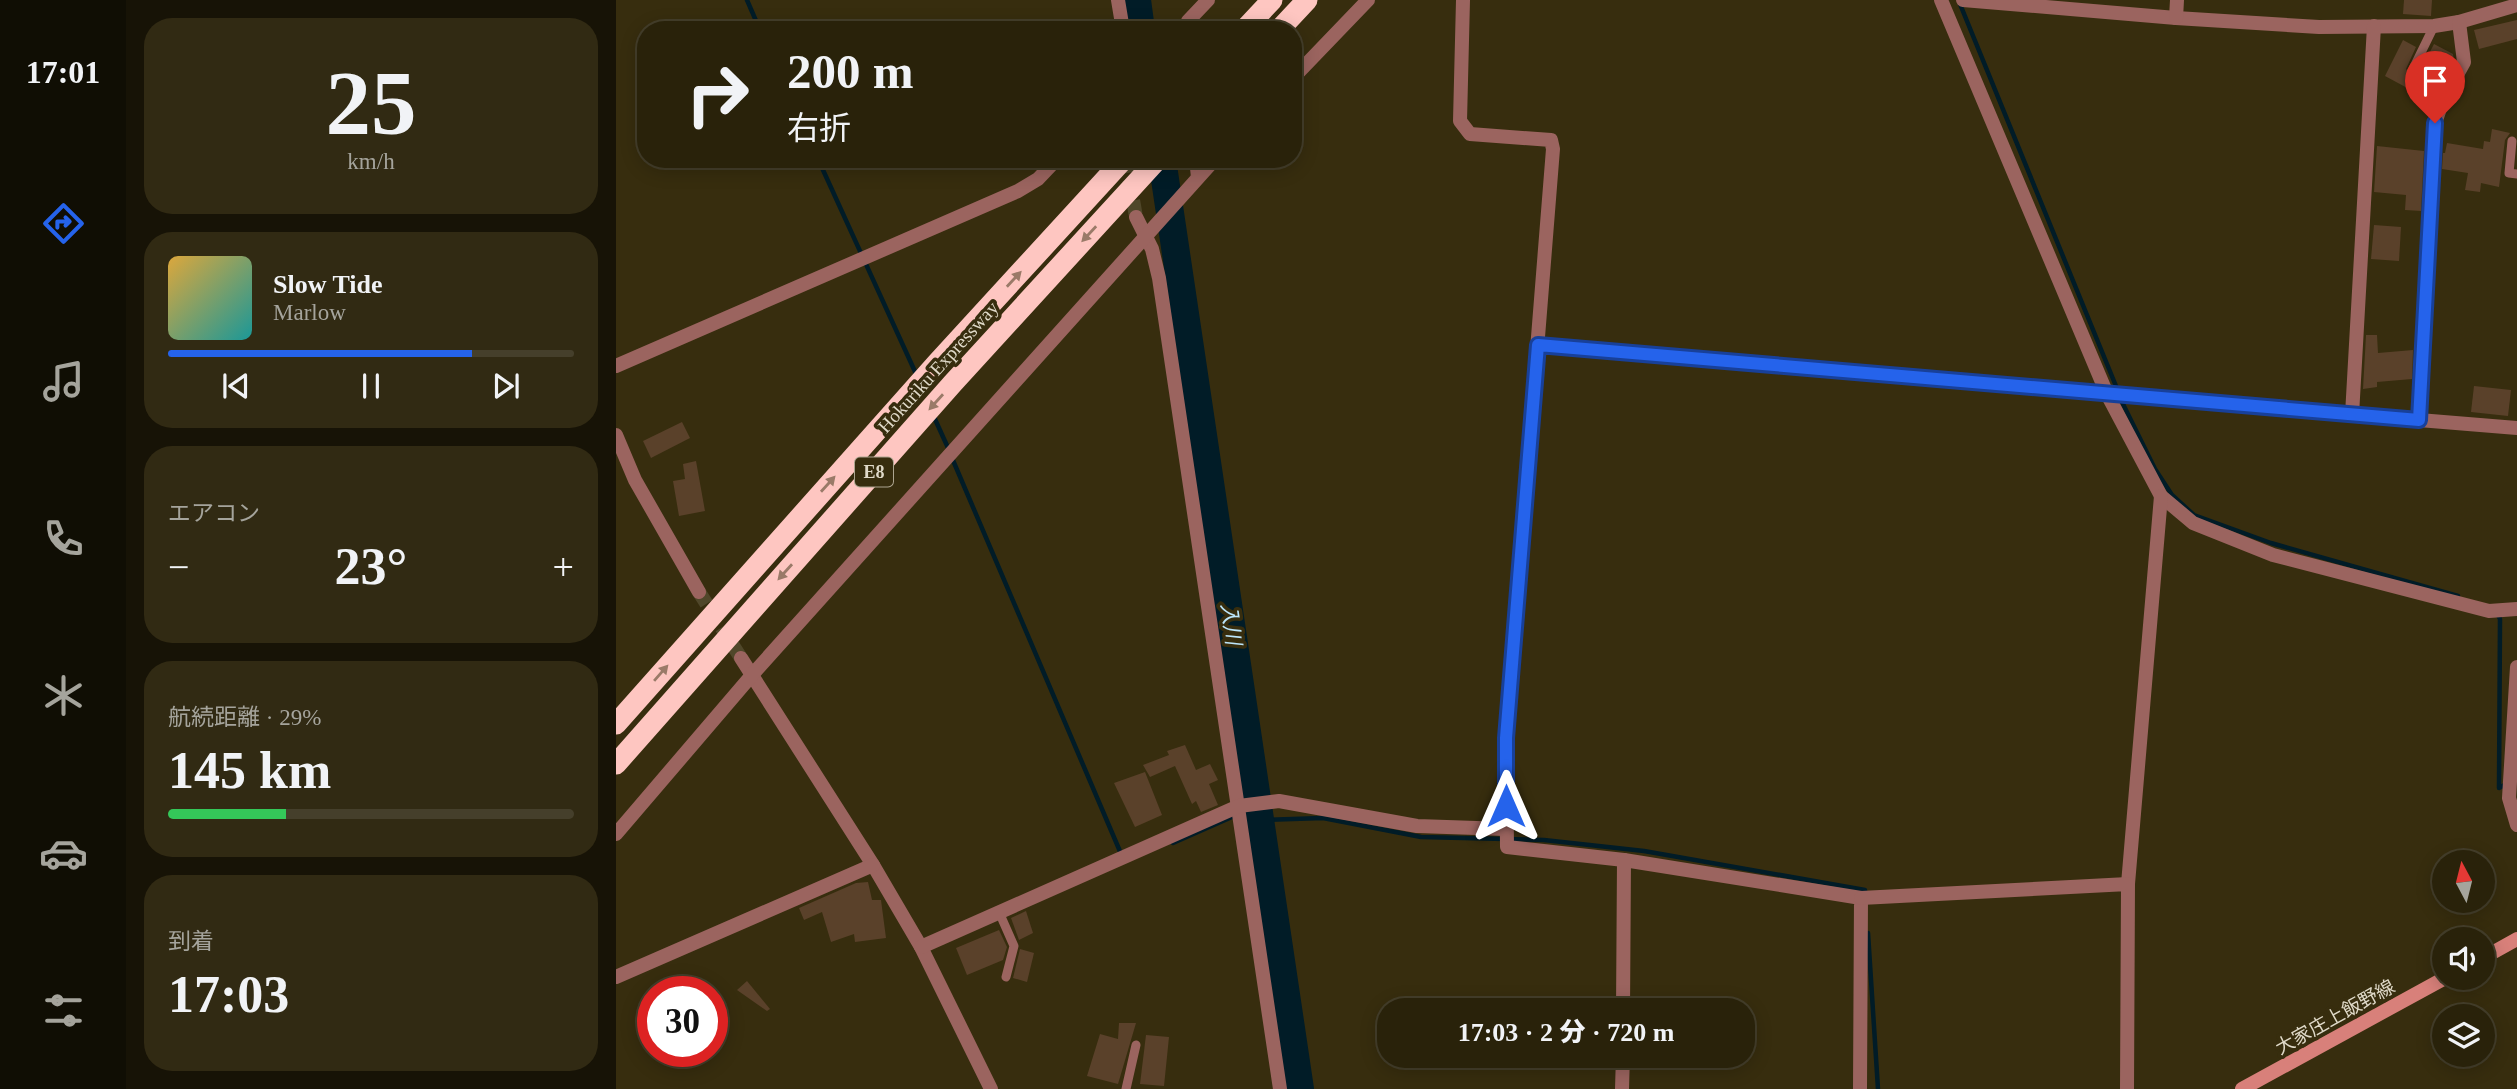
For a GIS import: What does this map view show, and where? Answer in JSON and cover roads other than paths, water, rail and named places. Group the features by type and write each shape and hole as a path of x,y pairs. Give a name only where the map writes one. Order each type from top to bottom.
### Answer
{"highway":[{"path":"1252,21 1272,0"},
{"path":"1287,21 1307,0"},
{"name":"Hokuriku Expressway","path":"616,724 937,363 1116,168"},
{"name":"Hokuriku Expressway","path":"616,764 944,393 1150,168"}],"main road":[{"path":"2495,951 2517,939"},
{"name":"大家庄上飯野線","path":"2242,1089 2432,985"}],"street":[{"path":"1118,0 1122,21"},
{"path":"1188,21 1208,0"},
{"path":"1302,69 1367,0"},
{"path":"1463,0 1460,121 1470,134 1550,140 1553,149 1506,738 1507,847 1624,860 1861,898 2128,884"},
{"path":"1941,0 2108,394 2161,495 2193,523 2273,555 2489,611 2517,609"},
{"path":"1963,0 2319,27 2434,26 2459,22 2517,5"},
{"path":"2176,18 2177,0"},
{"path":"2419,420 2435,123 2443,100 2464,62 2459,22"},
{"path":"2352,415 2374,26"},
{"path":"616,366 1018,191 1038,179 1048,168"},
{"path":"1197,168 1198,177"},
{"path":"616,834 752,675 1206,168"},
{"path":"1136,217 1152,249 1159,278 1280,1089"},
{"path":"1538,345 2517,428"},
{"path":"616,435 635,480 699,592"},
{"path":"2127,1089 2128,884 2161,495"},
{"path":"741,658 873,865 921,947 991,1089"},
{"path":"2517,667 2509,798 2517,825"},
{"path":"921,947 1239,806 1279,801 1417,826 1506,829"},
{"path":"1623,998 1624,860"},
{"path":"616,977 873,865"},
{"path":"1860,1089 1861,898"},
{"path":"1622,1089 1623,1068"}],"lane":[{"path":"2413,69 2434,26"},
{"path":"2512,141 2509,173 2517,174"},
{"path":"999,912 1014,946 1006,977"},
{"path":"1126,1089 1136,1045"}],"waterway":[{"path":"747,0 756,21"},
{"name":"入川","path":"1137,0 1140,21"},
{"path":"1960,4 2118,391"},
{"path":"822,168 917,376"},
{"name":"入川","path":"1163,168 1300,1089"},
{"path":"2121,400 2155,469 2172,495 2194,515 2271,543 2458,596"},
{"path":"934,417 949,450"},
{"path":"952,458 1122,856"},
{"path":"2498,615 2499,788 2508,783"},
{"path":"1173,843 1232,817 1258,813"},
{"path":"1259,820 1323,818 1421,837 1544,840 1644,851 1865,890 1865,896"},
{"path":"1868,933 1878,1089"}],"tunnel":[{"path":"1128,168 1136,217"},
{"path":"699,592 741,658"}]}
